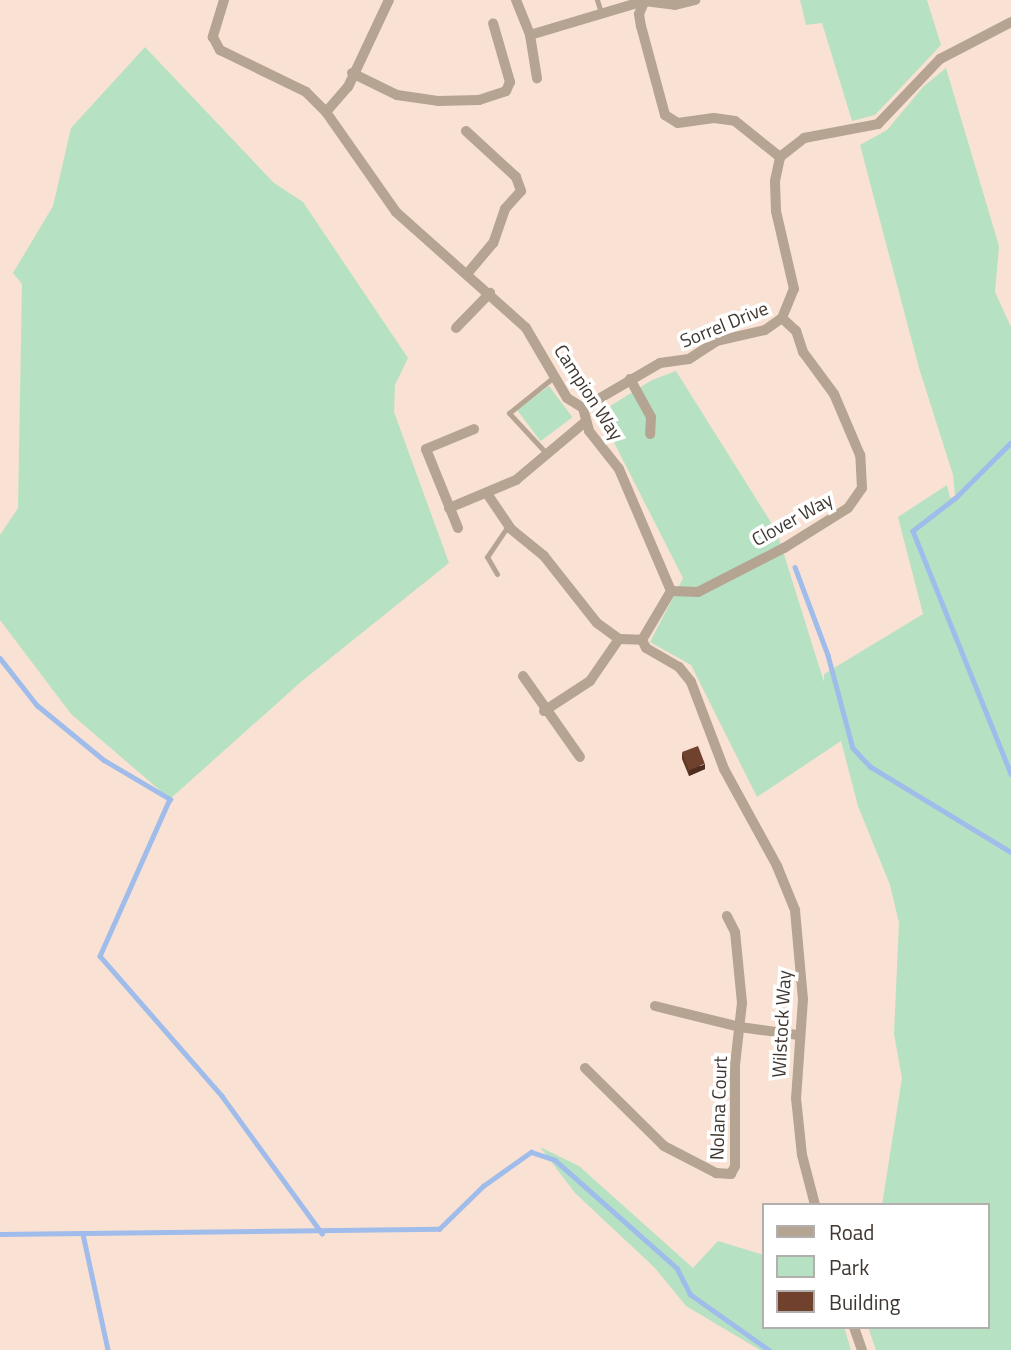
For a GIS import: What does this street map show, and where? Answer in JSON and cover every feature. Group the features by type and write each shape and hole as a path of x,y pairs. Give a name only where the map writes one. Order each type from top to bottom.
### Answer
{"street":[{"name":"Campion Way","path":"224,0 212,37 220,50 306,92 326,112 396,212 490,293 526,328 567,398 583,408 584,423 619,469 671,591"},
{"path":"326,112 348,88 352,74 389,0"},
{"path":"516,0 530,35 537,78"},
{"path":"530,35 645,1 674,5 695,0"},
{"path":"645,1 639,14 644,45 664,116 678,123 714,118 735,121 780,157 804,138 878,124 940,59 1011,22"},
{"path":"352,74 397,95 438,101 479,100 506,91 510,82 493,23"},
{"path":"466,131 516,177 521,191 505,209 493,243 467,274"},
{"name":"Sorrel Drive","path":"583,408 660,363 690,359 718,341 765,330 782,318 794,289 776,211 775,181 780,157"},
{"path":"456,328 490,293"},
{"name":"Clover Way","path":"671,591 698,592 784,548 848,508 862,488 860,455 834,394 803,352 796,331 782,318"},
{"path":"630,379 651,417 650,434"},
{"path":"449,508 488,495 547,454 584,423"},
{"path":"457,528 426,449 474,429"},
{"path":"488,495 508,526 544,556 584,609 619,639 642,640 671,591"},
{"path":"544,711 590,681 619,639"},
{"name":"Wilstock Way","path":"642,640 646,648 679,667 691,682 724,769 777,866 795,910 802,964 798,1035 799,1133 815,1203"},
{"path":"523,676 544,711 580,757"},
{"path":"727,916 735,932 740,1027"},
{"path":"655,1006 740,1027 798,1035"},
{"name":"Nolana Court","path":"585,1068 664,1146 716,1173 731,1174 736,1166 735,1065 740,1027"},
{"path":"856,1329 862,1350"}],"lane":[{"path":"597,0 601,12"},
{"path":"547,454 509,413 555,376"},
{"path":"496,574 487,557 508,526"}],"green space":[{"path":"800,0 927,0 941,45 875,115 852,121 822,23 806,25"},
{"path":"145,47 274,183 303,202 408,358 395,385 394,412 449,563 302,681 170,799 71,714 0,620 0,535 18,508 22,284 13,273 53,206 71,128"},
{"path":"946,68 999,246 995,292 1011,327 1011,1350 876,1350 869,1329 990,1329 990,1203 882,1203 902,1078 894,1034 899,923 890,885 858,806 841,741 757,797 691,665 650,642 683,578 599,413 652,380 676,371 777,532 824,682 824,674 923,614 898,517 947,485 950,498 955,496 953,475 919,368 860,145 887,130 923,87"},
{"path":"549,386 572,417 541,441 517,410"},
{"path":"540,1147 579,1166 693,1268 718,1241 762,1254 762,1329 845,1329 851,1350 760,1350 686,1306 655,1268 575,1193"}],"building":[{"path":"698,746 705,764 689,770 682,752"}],"waterway":[{"path":"1011,443 956,498 913,531 1011,774"},
{"path":"795,567 828,655 853,748 871,767 1011,852"},
{"path":"0,658 37,705 104,760 170,799 100,956 222,1096 322,1233"},
{"path":"0,1234 439,1229 483,1186 531,1152 555,1160 677,1268 690,1294 769,1350"},
{"path":"83,1234 108,1350"}]}
